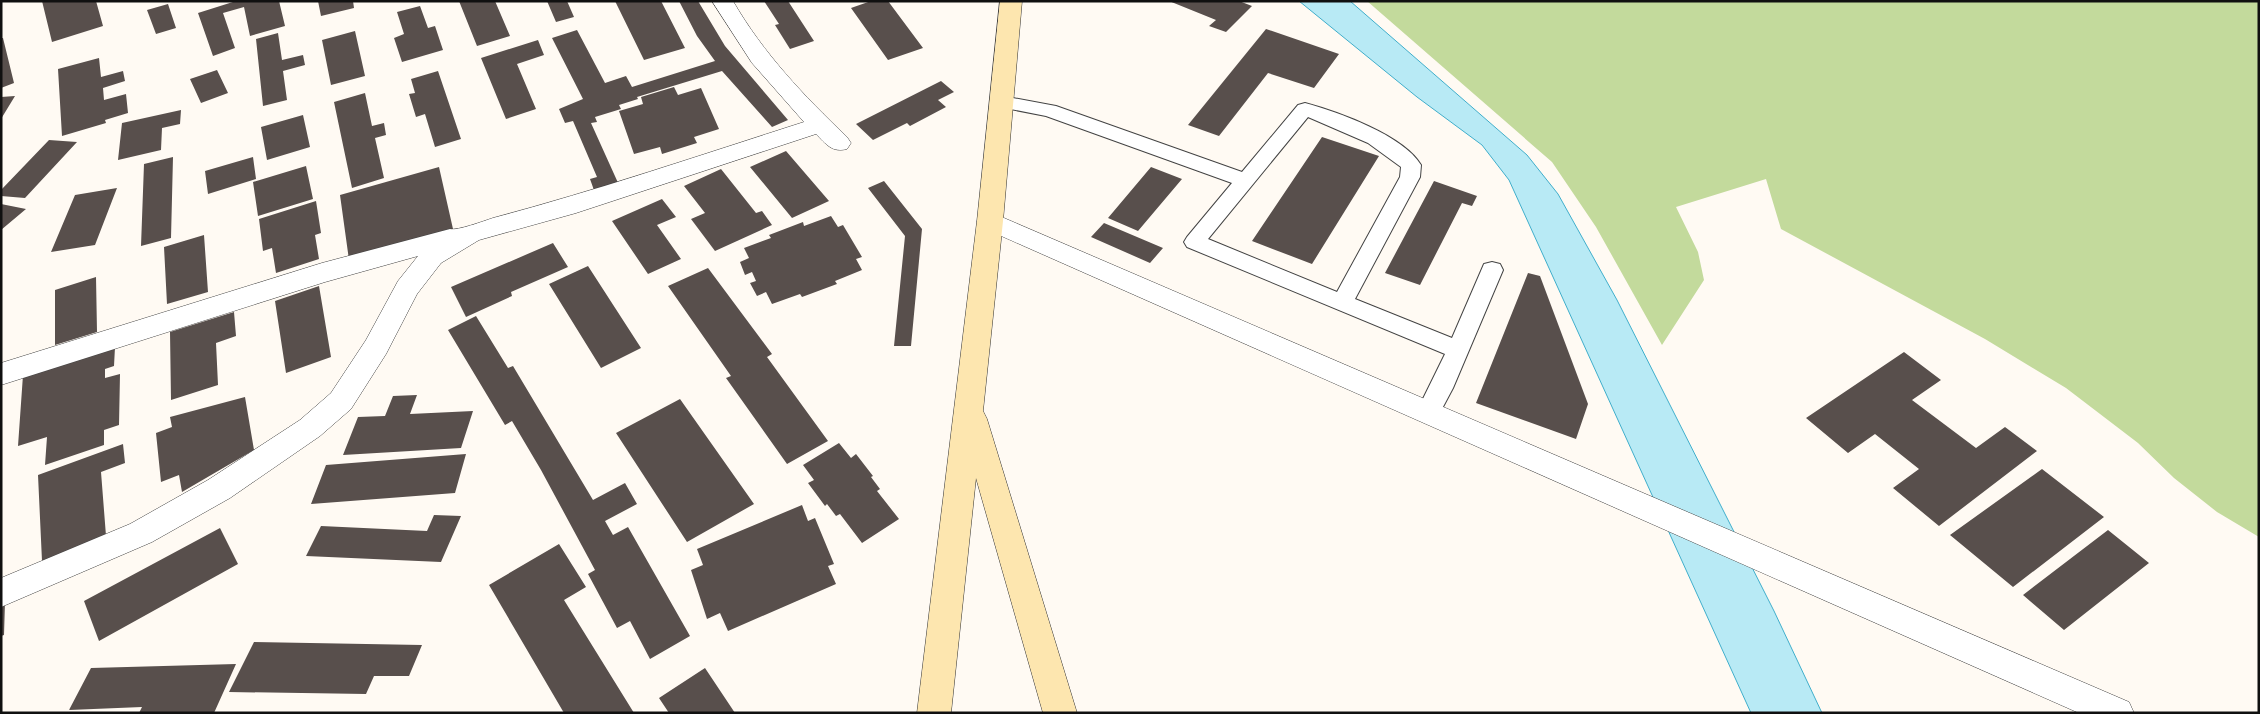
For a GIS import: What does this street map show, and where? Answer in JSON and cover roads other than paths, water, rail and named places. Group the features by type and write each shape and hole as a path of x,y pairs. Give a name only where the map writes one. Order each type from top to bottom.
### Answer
{"main road":[{"path":"934,713 970,408 1011,1"},
{"path":"970,408 1060,713"}],"street":[{"path":"1,374 322,273 830,134 794,100 734,23 722,1"},
{"path":"990,222 2117,713"},
{"path":"1,593 140,533 220,489 310,428 341,401 376,347 407,288 432,256 471,232"}],"lane":[{"path":"1002,102 1049,110 1247,181"},
{"path":"1342,302 1410,177 1411,165 1397,150 1369,135 1306,109 1194,242 1458,350"},
{"path":"1428,413 1458,350 1492,270"}],"water":[{"path":"1299,1 1350,1 1527,155 1558,194 1617,300 1774,611 1822,713 1751,713 1509,180 1482,145 1417,97"}]}
